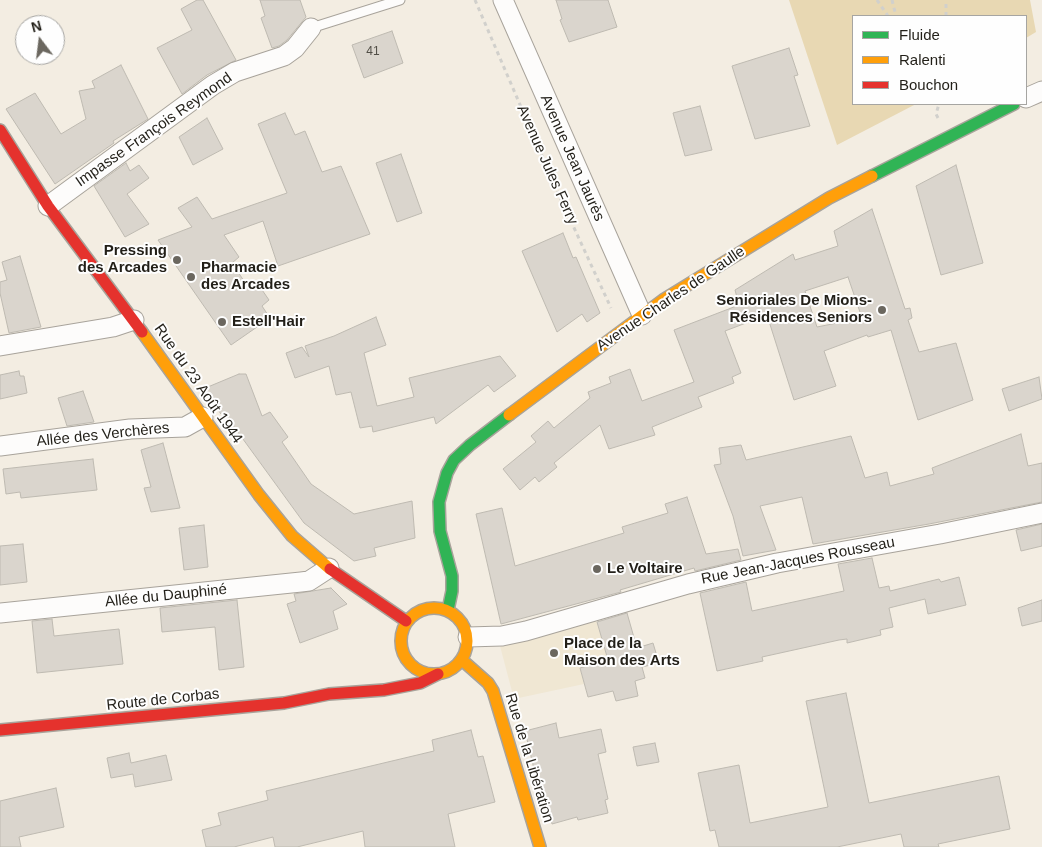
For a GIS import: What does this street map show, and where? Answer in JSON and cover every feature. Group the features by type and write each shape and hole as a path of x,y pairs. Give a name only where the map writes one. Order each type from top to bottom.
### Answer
{"street":[{"name":"Avenue Jean Jaurès","path":"503,0 642,315"},
{"name":"Impasse François Reymond","path":"48,206 213,85 235,72 284,56 294,48 311,28"},
{"path":"1027,98 1042,91"},
{"name":"Avenue Charles de Gaulle","path":"448,610 452,591 452,576 440,531 439,502 442,487 454,460 470,445 642,315 828,198 1012,105"},
{"name":"Rue du 23 Août 1944","path":"0,130 48,206 134,320 259,495 292,536 329,568 406,621"},
{"path":"0,346 113,327 134,320"},
{"name":"Allée des Verchères","path":"0,446 130,429 185,427 203,417"},
{"name":"Rue Jean-Jacques Rousseau","path":"468,637 502,636 526,631 688,584 777,563 1042,513"},
{"name":"Allée du Dauphiné","path":"0,613 309,581 329,568"},
{"path":"435,607 448,610 458,616 466,628 468,637 467,648 462,660 453,668 438,674 420,671 405,658 402,650 401,634 406,621 424,609 435,607"},
{"path":"393,663 402,650"},
{"name":"Rue de la Libération","path":"462,660 488,683 493,691 540,847"},
{"name":"Route de Corbas","path":"0,730 284,703 329,694 384,690 420,683 438,674"},
{"name":"Route de Corbas","path":"329,694 377,677"}],"lane":[{"path":"311,28 400,0"}],"path":[{"name":"Avenue Jules Ferry","path":"475,0 558,193 621,330"},
{"path":"877,0 887,15"},
{"path":"892,0 896,15"},
{"path":"946,0 946,15"}],"shaded area":[{"path":"789,0 1030,0 1036,32 1027,37 1027,15 852,15 852,105 914,105 837,145"},
{"name":"Place de la Maison des Arts","path":"596,620 608,660 580,668 584,684 514,699 500,646"}],"building":[{"path":"197,0 203,0 236,60 207,75 182,94 157,48 192,30 181,9"},
{"path":"260,0 300,0 306,17 287,40 279,46 272,48 261,18 265,16"},
{"path":"556,0 608,0 617,27 569,42 560,20 562,19"},
{"path":"392,31 403,63 364,78 352,45"},
{"path":"789,48 798,75 794,76 810,126 755,139 732,66"},
{"path":"121,65 148,119 113,141 114,143 55,184 6,109 35,93 61,134 86,119 79,91 95,88 92,81"},
{"path":"700,106 712,150 685,156 673,113"},
{"path":"285,113 295,135 305,131 322,172 341,166 370,234 278,266 263,221 224,235 239,257 232,263 250,290 258,284 269,300 262,306 270,318 231,345 158,240 192,227 178,208 197,197 212,219 287,193 258,124"},
{"path":"207,118 223,149 193,165 179,137"},
{"path":"401,154 422,213 397,222 376,163"},
{"path":"126,163 130,171 139,165 149,178 127,194 149,224 125,237 94,186"},
{"path":"956,165 983,263 941,275 916,186"},
{"path":"872,209 905,309 910,308 912,318 908,320 919,352 956,343 973,400 918,420 891,330 868,337 867,335 824,351 836,386 794,400 767,315 725,331 741,373 732,377 734,383 698,397 702,407 652,427 655,435 609,449 600,425 554,463 557,467 539,482 535,477 520,490 503,469 536,442 531,436 548,421 554,428 590,398 588,392 611,383 609,377 630,369 642,401 694,382 674,330 739,305 735,290 793,254 795,260 838,246 834,231","holes":["848,277 862,318 817,327 805,291"]},
{"path":"563,233 573,258 576,257 600,313 587,322 582,314 557,332 522,251"},
{"path":"20,256 41,327 9,333 0,293 0,282 7,280 2,262"},
{"path":"376,317 386,345 364,353 377,406 414,397 409,378 500,356 516,376 494,392 488,385 436,424 434,417 373,432 372,426 360,428 351,392 336,395 329,366 295,378 286,353 302,347 309,357 305,346 334,336"},
{"path":"19,371 20,376 24,376 27,393 0,399 0,375"},
{"path":"239,374 246,374 262,416 270,412 288,437 282,442 311,484 354,514 412,501 415,538 374,548 376,556 354,561 304,523 224,413 221,414 203,389"},
{"path":"1039,377 1042,399 1009,411 1002,389"},
{"path":"83,391 94,422 67,426 58,398"},
{"path":"1021,434 1028,466 1042,463 1042,502 813,544 802,497 760,506 776,550 743,556 733,516 714,465 721,464 719,448 741,445 746,460 851,436 865,478 887,472 890,486 934,474 932,468"},
{"path":"163,443 180,508 151,512 144,488 151,487 141,450"},
{"path":"93,459 97,490 21,498 20,492 6,494 3,469"},
{"path":"687,497 706,554 738,549 741,560 695,571 694,568 620,590 621,592 501,624 476,514 502,508 515,566 624,533 622,527 668,513 665,504"},
{"path":"1042,524 1042,546 1021,551 1016,530"},
{"path":"204,525 208,567 184,570 179,528"},
{"path":"23,544 27,582 0,585 0,546"},
{"path":"872,558 879,588 889,586 890,591 939,579 941,582 959,577 966,605 928,614 925,599 889,608 893,627 880,630 881,635 847,643 847,639 839,640 762,657 763,661 717,671 700,593 746,582 752,611 844,591 838,564"},
{"path":"331,588 347,604 333,611 338,629 300,643 287,604 296,601 294,594"},
{"path":"237,600 244,667 219,670 215,627 162,632 160,608"},
{"path":"1042,600 1042,621 1022,626 1018,608"},
{"path":"627,613 637,648 653,643 659,663 642,667 645,678 635,681 638,696 616,701 613,691 588,697 580,668 608,660 597,622"},
{"path":"52,619 54,636 119,629 123,664 37,673 32,621"},
{"path":"846,693 869,803 999,776 1010,829 938,844 939,847 904,847 901,834 837,847 719,847 715,830 710,831 698,773 739,765 750,823 828,807 806,701"},
{"path":"556,723 559,738 601,729 606,752 598,754 608,799 605,800 608,813 578,820 577,817 552,824 543,785 538,786 525,731"},
{"path":"471,730 478,757 483,756 495,802 448,814 455,847 365,847 363,831 297,847 275,847 273,837 234,847 206,847 202,830 221,825 218,813 268,800 266,791 434,751 432,740"},
{"path":"655,743 659,762 637,766 633,747"},
{"path":"129,753 131,763 166,755 172,780 135,787 133,774 111,778 107,758"},
{"path":"56,788 64,827 19,837 21,847 0,847 0,801"}],"traffic: fast":[{"path":"872,176 1012,105"},
{"path":"448,610 452,591 452,576 440,531 439,502 447,473 454,460 470,445 509,415"}],"traffic: slow":[{"path":"509,415 663,300 829,198 872,176"},
{"path":"142,332 259,495 292,536 330,569"},
{"path":"427,608 441,608 453,613 462,622 467,634 467,641 465,654 458,665 441,674 427,674 415,669 406,660 401,648 401,634 406,622 415,613 427,608"},
{"path":"462,660 488,683 493,691 540,847"}],"traffic: jam":[{"path":"0,130 48,206 142,332"},
{"path":"330,569 406,621"},
{"path":"0,730 284,703 329,694 384,690 420,683 438,674"}],"place":[{"name":"Pressing des Arcades","path":"177,260"},
{"name":"Pharmacie des Arcades","path":"191,277"},
{"name":"Senioriales De Mions- Résidences Seniors","path":"882,310"},
{"name":"Estell'Hair","path":"222,322"},
{"name":"Le Voltaire","path":"597,569"},
{"name":"Place de la Maison des Arts","path":"554,653"}]}
